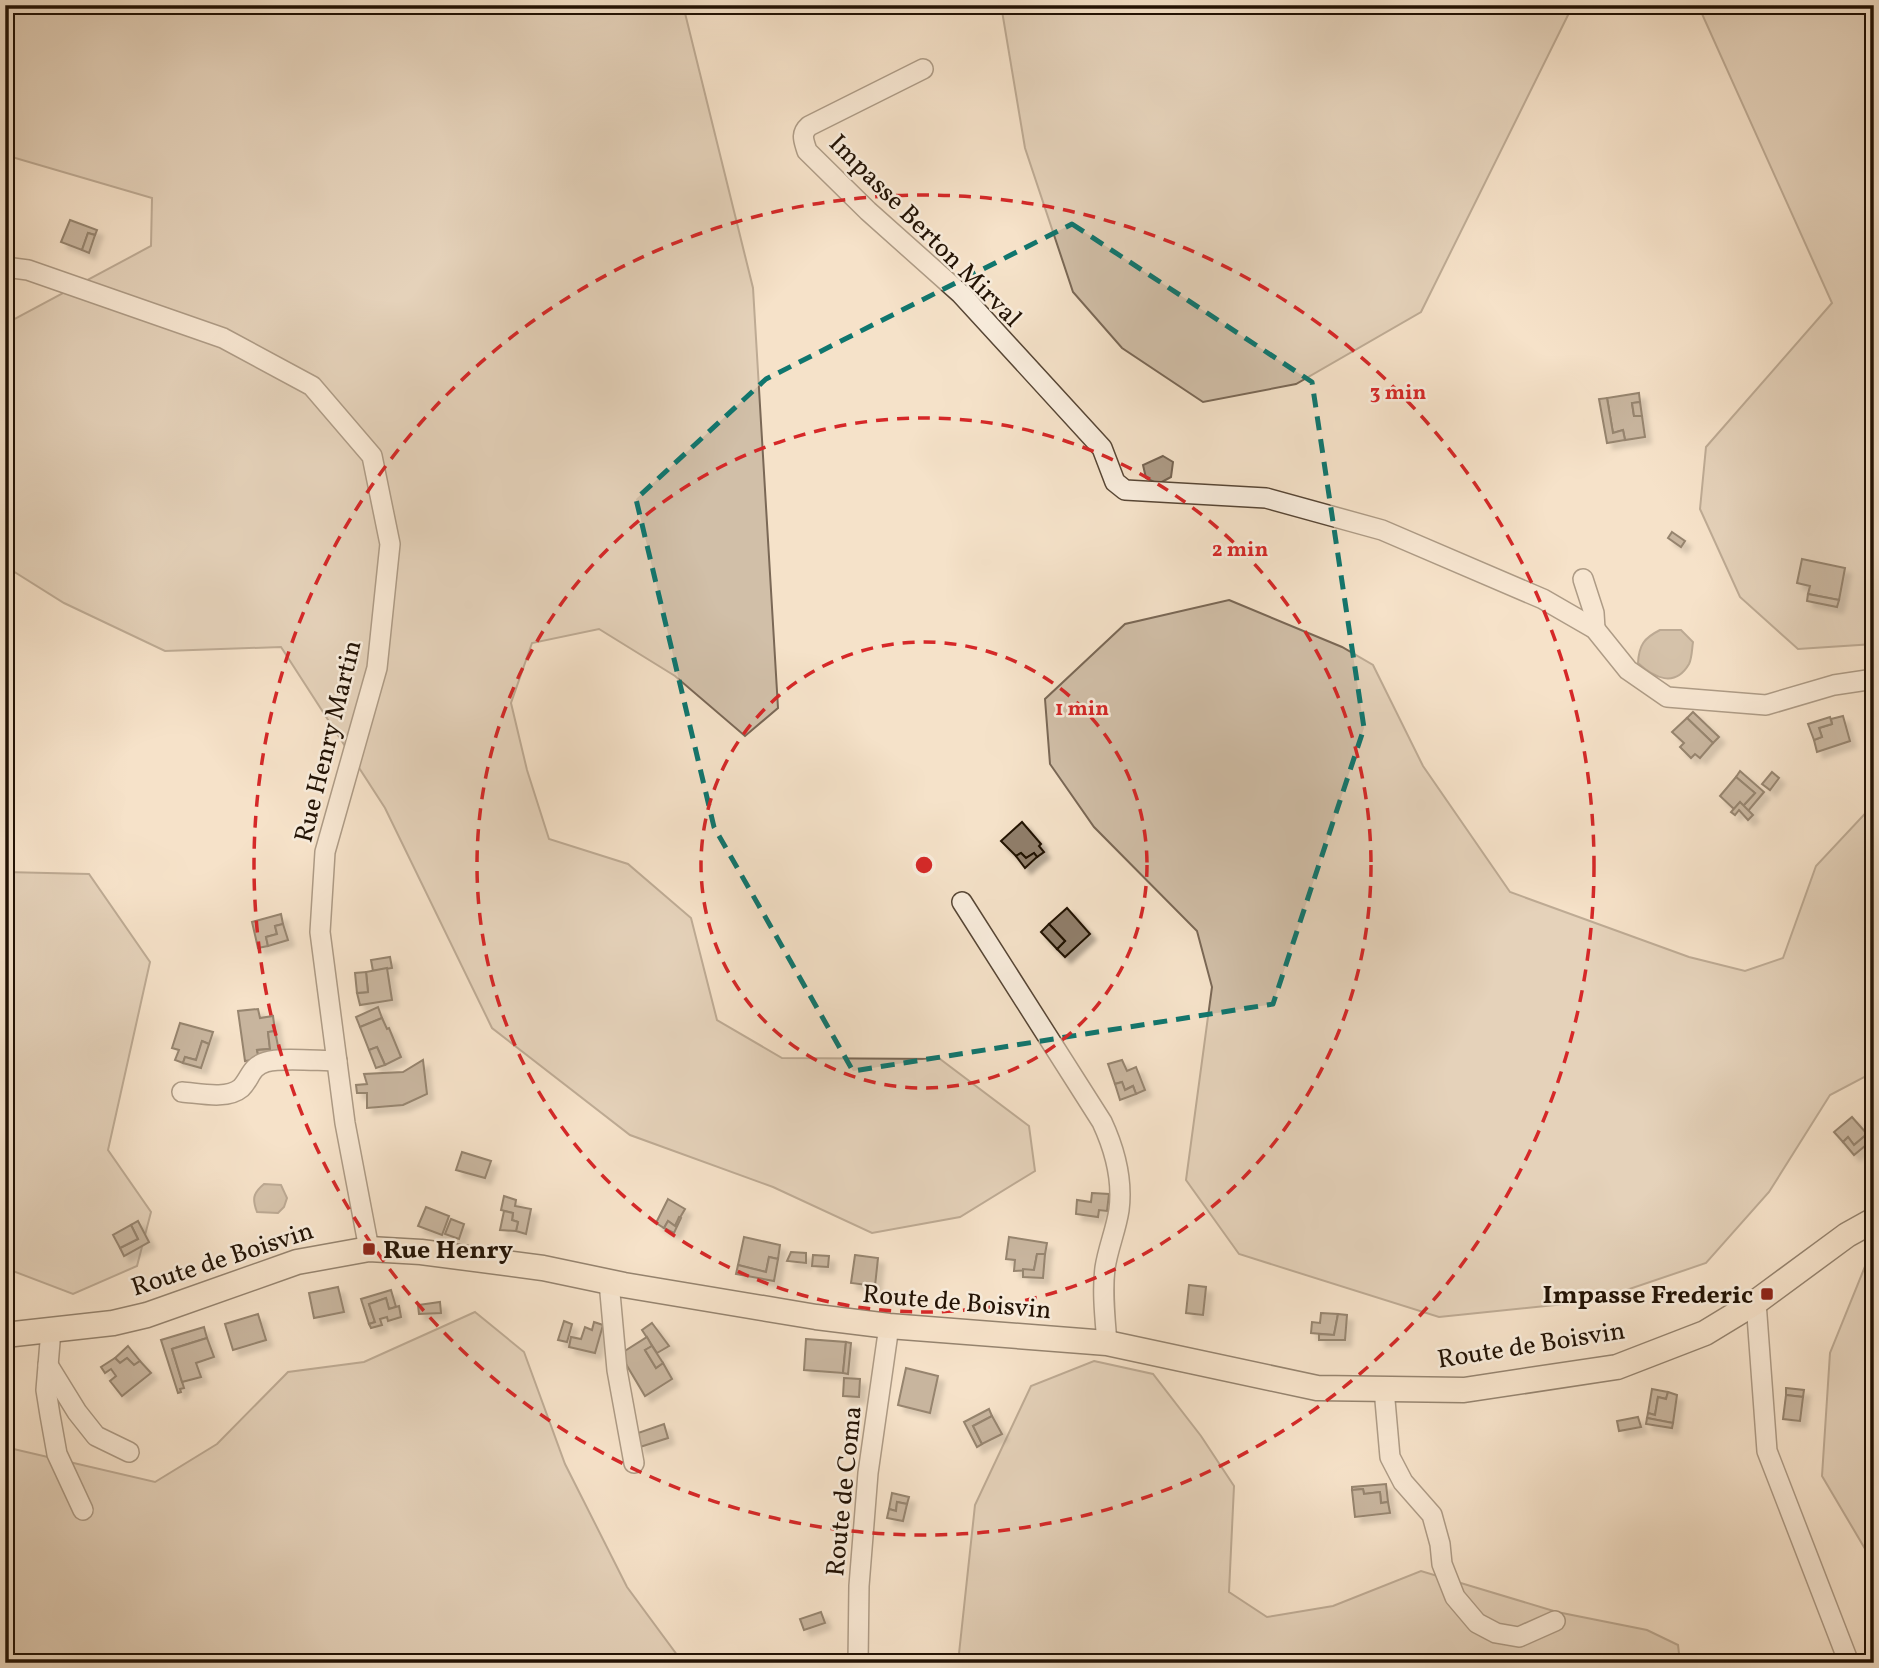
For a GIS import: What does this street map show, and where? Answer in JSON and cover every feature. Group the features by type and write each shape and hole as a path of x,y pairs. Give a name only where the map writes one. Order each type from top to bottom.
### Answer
{"main road":[{"name":"Route de Boisvin","path":"5,1335 113,1323 147,1315 297,1262 369,1249 422,1252 543,1268 609,1282 816,1317 889,1326 1107,1343 1318,1388 1464,1390 1618,1367 1705,1333 1756,1302 1847,1235 1874,1220"}],"street":[{"name":"Impasse Berton Mirval","path":"923,69 809,126 804,131 803,138 807,151 868,211 961,294 1102,448 1115,482 1125,490 1266,498 1382,530 1543,599 1595,629 1628,670 1667,697 1766,705 1834,685 1874,679"},
{"name":"Rue Henry Martin","path":"5,267 28,270 223,338 312,386 372,456 390,544 377,667 325,852 320,932 345,1123 369,1249"},
{"path":"1583,579 1594,613 1595,629"},
{"path":"962,902 1102,1122 1111,1142 1120,1176 1119,1210 1105,1268 1107,1343"},
{"path":"182,1092 232,1092 241,1088 258,1065 270,1060 337,1061"},
{"path":"609,1282 617,1370 634,1463"},
{"path":"1756,1302 1768,1451 1849,1663"},
{"name":"Route de Coma","path":"858,1663 859,1586 868,1473 889,1326"},
{"path":"51,1330 46,1390 57,1454 83,1510"},
{"path":"48,1365 77,1412 96,1436 129,1451"},
{"path":"1384,1389 1390,1457 1403,1482 1432,1515 1442,1564 1455,1597 1477,1623 1496,1633 1520,1637 1555,1621"}],"highlighted area":[{"path":"1072,224 1312,382 1364,728 1273,1004 853,1071 714,827 636,499 766,379"}],"shaded area":[{"path":"5,5 683,5 753,288 778,708 745,736 675,676 599,629 532,643 511,703 527,770 549,839 628,864 691,918 717,1020 782,1058 940,1059 1029,1126 1035,1171 960,1217 872,1233 773,1187 630,1135 492,1028 385,808 281,647 165,651 64,603 5,566 5,324 151,246 152,198 5,155"},
{"path":"1001,5 1573,5 1421,312 1296,384 1203,402 1122,348 1073,292 1025,148"},
{"path":"1698,5 1874,5 1874,644 1798,649 1740,597 1700,509 1706,447 1832,303"},
{"path":"1163,456 1173,462 1171,477 1158,484 1146,478 1143,465"},
{"path":"1229,600 1342,647 1373,665 1423,766 1510,892 1689,957 1745,971 1783,958 1816,866 1874,804 1874,1072 1830,1095 1769,1192 1706,1263 1594,1301 1439,1317 1239,1254 1186,1180 1212,987 1197,931 1094,827 1050,764 1045,699 1125,624"},
{"path":"1660,630 1681,630 1693,642 1689,664 1677,676 1671,678 1657,676 1638,663 1643,643"},
{"path":"5,872 89,874 150,962 108,1150 151,1212 137,1266 73,1294 5,1268"},
{"path":"264,1184 281,1185 287,1198 278,1213 257,1212 255,1196"},
{"path":"1874,1256 1874,1564 1822,1476 1830,1353 1868,1259"},
{"path":"475,1312 524,1352 565,1464 627,1587 683,1663 5,1663 5,1447 155,1482 217,1444 288,1372 364,1362"},
{"path":"1094,1361 1153,1374 1201,1436 1234,1486 1229,1592 1267,1617 1333,1606 1421,1571 1557,1612 1647,1630 1678,1645 1680,1663 958,1663 975,1505 1031,1386"}],"building":[{"path":"70,220 97,230 95,235 88,233 82,250 61,242"},
{"path":"88,233 95,235 89,253 82,250"},
{"path":"1639,393 1640,402 1632,403 1634,416 1642,416 1645,437 1625,440 1623,430 1613,433 1607,398"},
{"path":"1607,398 1613,433 1623,430 1625,440 1607,443 1599,399"},
{"path":"1640,402 1642,416 1634,416 1632,403"},
{"path":"1672,532 1685,541 1681,547 1668,538"},
{"path":"1802,559 1845,568 1839,600 1808,594 1810,586 1797,583"},
{"path":"1808,594 1839,600 1837,607 1807,601"},
{"path":"1693,712 1719,737 1713,743 1687,718"},
{"path":"1843,716 1850,741 1817,752 1814,740 1822,737 1819,728 1832,724 1831,719"},
{"path":"1830,717 1832,724 1819,728 1822,737 1814,740 1808,724"},
{"path":"1687,718 1713,743 1700,758 1695,754 1691,758 1680,747 1684,743 1672,732"},
{"path":"1740,771 1764,792 1748,811 1743,806 1755,793 1736,777"},
{"path":"1772,772 1779,778 1770,790 1762,784"},
{"path":"1736,777 1755,793 1743,806 1740,802 1734,809 1720,796"},
{"path":"1740,802 1753,815 1748,820 1739,810 1735,815 1731,812"},
{"path":"1022,822 1041,844 1039,846 1044,852 1037,857 1034,853 1026,858 1021,853 1016,856 1001,841"},
{"path":"1021,853 1026,858 1034,853 1037,857 1025,868 1016,856"},
{"path":"1067,908 1090,934 1065,957 1057,949 1065,941 1049,924"},
{"path":"281,914 283,924 275,926 277,934 266,937 268,946 258,948 252,922"},
{"path":"283,924 288,940 268,946 266,937 277,934 275,926"},
{"path":"1049,924 1065,941 1057,949 1041,932"},
{"path":"390,957 392,968 373,971 371,960"},
{"path":"387,968 392,1000 360,1005 357,993 368,992 366,972"},
{"path":"366,972 368,992 357,993 355,973"},
{"path":"378,1007 382,1018 360,1027 356,1017"},
{"path":"258,1009 260,1018 273,1016 275,1031 268,1032 270,1049 257,1050 259,1059 245,1061 238,1011"},
{"path":"382,1018 401,1057 385,1065 377,1047 369,1050 360,1027"},
{"path":"180,1023 213,1032 209,1044 202,1041 196,1060 185,1057 183,1063 175,1060 179,1050 172,1048"},
{"path":"275,1031 280,1056 259,1059 257,1050 270,1049 268,1032"},
{"path":"202,1041 209,1044 201,1068 183,1063 185,1057 196,1060"},
{"path":"377,1047 385,1065 376,1068 369,1050"},
{"path":"423,1060 427,1094 403,1105 367,1108 367,1093 357,1093 356,1085 367,1084 364,1074 403,1072"},
{"path":"1122,1060 1127,1071 1136,1067 1145,1090 1136,1094 1133,1086 1125,1090 1122,1082 1115,1084 1108,1064"},
{"path":"1122,1082 1125,1090 1133,1086 1136,1094 1120,1100 1115,1084"},
{"path":"1852,1117 1867,1134 1854,1145 1848,1137 1843,1142 1834,1132"},
{"path":"1867,1134 1872,1140 1854,1155 1843,1142 1848,1137 1854,1145"},
{"path":"462,1152 491,1161 485,1178 456,1170"},
{"path":"1092,1193 1109,1194 1107,1211 1099,1210 1098,1217 1076,1214 1077,1200 1091,1202"},
{"path":"504,1196 516,1200 515,1206 531,1209 526,1234 516,1231 518,1222 512,1220 513,1213 501,1210"},
{"path":"668,1199 685,1209 675,1226 668,1221 664,1228 656,1223"},
{"path":"426,1207 449,1216 442,1235 418,1226"},
{"path":"504,1211 513,1213 512,1220 518,1222 516,1231 500,1230"},
{"path":"679,1217 681,1218 674,1233 664,1228 668,1221 675,1226"},
{"path":"451,1219 464,1224 459,1239 445,1234"},
{"path":"138,1221 149,1242 124,1256 120,1248 138,1239 131,1225"},
{"path":"131,1225 138,1239 120,1248 113,1235"},
{"path":"744,1237 780,1245 778,1259 769,1257 766,1272 738,1265"},
{"path":"1009,1237 1047,1243 1045,1254 1037,1254 1034,1270 1014,1271 1015,1260 1006,1259"},
{"path":"791,1252 806,1253 806,1263 787,1261"},
{"path":"1037,1254 1045,1254 1043,1278 1023,1277 1023,1269 1034,1270"},
{"path":"813,1255 829,1256 828,1267 812,1266"},
{"path":"855,1255 878,1258 875,1286 851,1283"},
{"path":"769,1257 778,1259 774,1281 736,1274 738,1265 766,1272"},
{"path":"1189,1285 1206,1287 1203,1315 1186,1313"},
{"path":"338,1287 344,1312 314,1318 309,1293"},
{"path":"391,1290 396,1307 389,1309 386,1298 369,1304 375,1322 369,1324 361,1299"},
{"path":"386,1298 389,1309 399,1306 401,1317 388,1321 387,1317 380,1319 382,1325 371,1328 369,1324 375,1322 369,1304"},
{"path":"440,1302 441,1313 419,1314 418,1305"},
{"path":"1321,1313 1338,1314 1334,1335 1311,1333 1312,1322 1320,1323"},
{"path":"258,1314 266,1340 233,1350 225,1324"},
{"path":"1338,1314 1347,1315 1345,1340 1319,1340 1319,1334 1334,1335"},
{"path":"564,1321 572,1324 567,1342 558,1340"},
{"path":"594,1322 603,1325 595,1353 569,1347 571,1337 581,1339 585,1327 592,1330"},
{"path":"652,1323 669,1346 657,1353 642,1330"},
{"path":"204,1327 207,1338 172,1349 184,1388 178,1393 161,1340"},
{"path":"647,1337 652,1346 645,1350 656,1368 663,1363 672,1379 645,1396 620,1354"},
{"path":"207,1338 214,1357 196,1363 201,1377 182,1382 172,1349"},
{"path":"806,1339 846,1342 843,1373 804,1370"},
{"path":"846,1342 851,1343 848,1374 843,1373"},
{"path":"128,1346 140,1361 134,1365 127,1358 120,1363 115,1358"},
{"path":"652,1346 663,1363 656,1368 645,1350"},
{"path":"115,1358 120,1363 127,1358 134,1365 140,1361 151,1373 122,1396 110,1381 116,1376 111,1369 105,1373 101,1367"},
{"path":"906,1368 938,1376 930,1413 898,1405"},
{"path":"844,1378 860,1379 859,1397 843,1396"},
{"path":"1786,1388 1804,1390 1803,1397 1786,1395"},
{"path":"1652,1389 1668,1392 1666,1399 1658,1397 1655,1415 1648,1413"},
{"path":"1668,1392 1677,1395 1673,1423 1647,1418 1648,1413 1655,1415 1658,1397 1666,1399"},
{"path":"1786,1395 1803,1397 1800,1421 1783,1419"},
{"path":"989,1409 992,1416 973,1426 982,1444 977,1447 964,1422"},
{"path":"992,1416 1002,1434 982,1444 973,1426"},
{"path":"1638,1417 1641,1427 1619,1431 1617,1421"},
{"path":"1647,1418 1673,1423 1672,1428 1646,1424"},
{"path":"664,1424 668,1438 640,1447 635,1434"},
{"path":"1386,1484 1388,1502 1381,1503 1380,1492 1364,1494 1363,1489 1352,1490 1352,1487"},
{"path":"1363,1489 1364,1494 1380,1492 1381,1503 1388,1502 1390,1513 1355,1517 1352,1490"},
{"path":"892,1493 909,1497 907,1504 897,1502 896,1511 889,1509"},
{"path":"897,1502 907,1504 903,1521 887,1518 889,1509 896,1511"},
{"path":"821,1612 825,1623 804,1630 800,1619"}],"place":[{"name":"Rue Henry","path":"369,1249"},
{"name":"Impasse Frederic","path":"1767,1294"}]}
